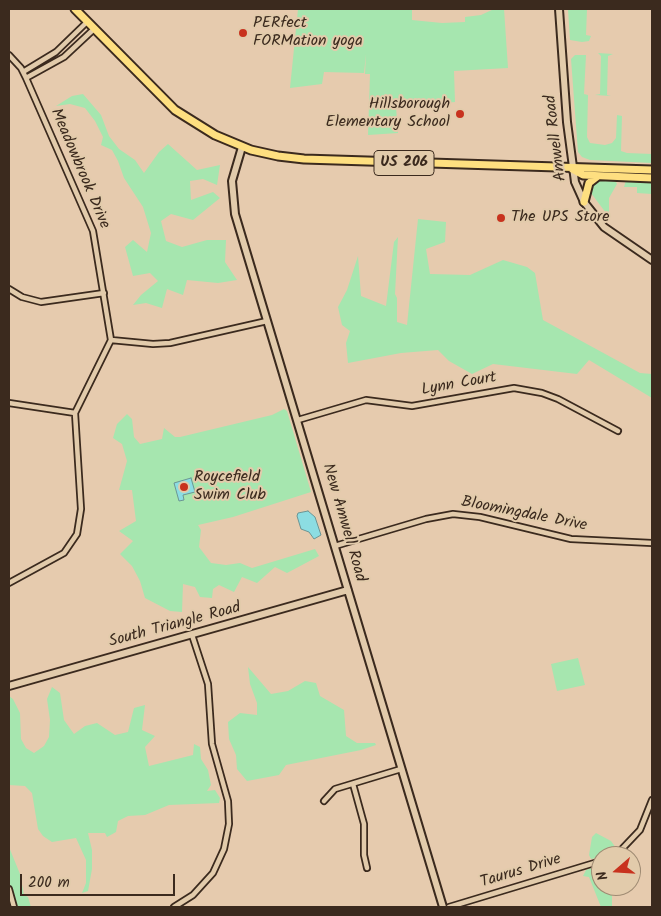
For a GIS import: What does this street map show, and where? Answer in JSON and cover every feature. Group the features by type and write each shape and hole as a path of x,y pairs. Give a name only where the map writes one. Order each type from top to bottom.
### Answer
{"main road":[{"name":"US 206","path":"75,9 175,110 197,125 242,147 278,156 304,159 572,169 652,170"},
{"name":"US 206","path":"572,169 583,175 652,178"},
{"path":"584,202 589,184 598,176"}],"street":[{"name":"Amwell Road","path":"559,9 574,182 584,202 608,230 652,260"},
{"path":"23,72 56,52 88,22"},
{"path":"26,78 64,57 94,29"},
{"name":"Meadowbrook Drive","path":"9,55 26,78 93,231 111,340"},
{"name":"New Amwell Road","path":"242,147 232,181 232,204 442,907"},
{"path":"9,289 22,297 41,302 104,293"},
{"path":"9,583 64,553 78,534 81,509 74,414 111,340 153,344 170,343 268,321"},
{"name":"Lynn Court","path":"298,420 366,400 412,406 514,388 550,396 618,431"},
{"path":"9,403 74,414"},
{"name":"Bloomingdale Drive","path":"335,546 426,519 453,514 480,517 571,539 652,543"},
{"name":"South Triangle Road","path":"9,686 348,590"},
{"path":"174,907 194,895 212,873 224,849 229,824 228,801 212,744 208,684 192,635"},
{"path":"324,800 335,789 401,769"},
{"path":"352,784 364,824 364,855 367,868"},
{"path":"625,846 640,830 652,800"},
{"name":"Taurus Drive","path":"449,907 591,864"},
{"path":"9,889 14,907"}],"green space":[{"path":"298,9 412,9 412,20 442,23 465,22 465,17 481,15 494,9 504,9 508,68 454,71 455,102 396,107 398,133 368,135 370,74 365,74 366,54 364,73 324,72 322,84 290,88"},
{"path":"568,9 587,9 586,35 591,36 589,41 570,40"},
{"path":"598,53 613,54 608,56 607,95 611,96 595,95 600,94 601,56"},
{"path":"575,55 586,55 584,94 588,95 587,137 590,143 605,145 612,143 616,138 617,115 622,116 621,151 652,154 652,163 590,160 582,157 578,152 571,59"},
{"path":"83,94 101,115 109,136 119,149 135,160 144,173 159,152 168,144 197,170 220,165 217,185 203,179 190,181 191,200 213,192 220,198 193,220 171,214 161,221 166,241 182,247 207,240 226,240 225,262 237,280 218,283 187,280 183,295 167,289 162,308 146,303 133,305 141,295 158,281 150,273 133,276 125,247 133,240 147,252 151,233 143,207 124,178 112,150 101,145 103,137 95,121 85,108 70,104 56,106 72,96"},
{"path":"598,180 615,180 617,184 609,198 609,217 591,193 591,187"},
{"path":"626,180 652,181 652,194 637,193 637,187 624,187"},
{"path":"418,219 446,222 445,242 426,249 430,274 470,275 503,260 527,267 535,273 543,320 640,373 652,374 652,398 589,360 577,374 493,364 472,374 449,361 438,350 401,353 348,363 346,343 350,331 342,325 338,307 347,290 358,256 361,296 386,306 394,242 398,237 395,294 397,298 397,322 407,325"},
{"path":"284,409 287,411 311,492 233,517 198,525 201,530 199,547 211,563 226,565 240,563 252,568 315,549 319,556 287,573 275,567 257,583 242,577 234,592 219,585 213,589 212,598 200,597 195,587 183,584 182,612 170,611 145,598 140,581 132,566 120,554 133,541 119,531 136,521 132,490 119,490 127,461 122,444 113,438 117,424 127,414 132,419 134,437 140,444 162,439 164,428 175,437 180,437 272,415"},
{"path":"578,658 585,685 557,691 551,664"},
{"path":"248,667 271,694 288,691 305,681 316,683 320,696 344,710 346,736 357,743 375,743 376,745 361,750 286,765 279,775 247,781 237,769 236,755 229,739 228,722 240,713 257,715 257,703 250,684"},
{"path":"52,687 60,693 64,720 74,734 85,726 97,723 115,735 128,732 134,708 145,705 142,730 155,736 145,747 149,766 193,755 194,744 200,747 201,759 208,770 211,785 207,791 215,790 220,798 219,803 169,805 145,815 128,816 118,821 116,832 107,837 105,833 88,833 92,850 92,869 88,891 82,893 86,883 86,860 76,838 52,842 43,836 38,829 32,793 25,786 9,785 9,696 13,699 20,713 21,739 26,748 34,753 44,746 49,737 50,720 47,699"},
{"path":"596,833 611,841 615,846 591,846 591,859 589,855 592,837"},
{"path":"9,847 20,874 24,895 28,897 31,907 18,907 11,892 9,881"},
{"path":"591,868 591,882 589,877 583,876 586,870"},
{"path":"597,896 612,896 612,907 601,907"}],"water":[{"name":"Roycefield Swim Club","path":"191,478 195,492 183,495 184,500 179,501 174,483"},
{"path":"308,511 315,517 321,535 314,539 309,532 301,529 297,516 298,513"}],"place":[{"name":"PERfect FORMation yoga","path":"243,33"},
{"name":"Hillsborough Elementary School","path":"460,114"},
{"name":"The UPS Store","path":"501,218"},
{"name":"Roycefield Swim Club","path":"184,487"}]}
